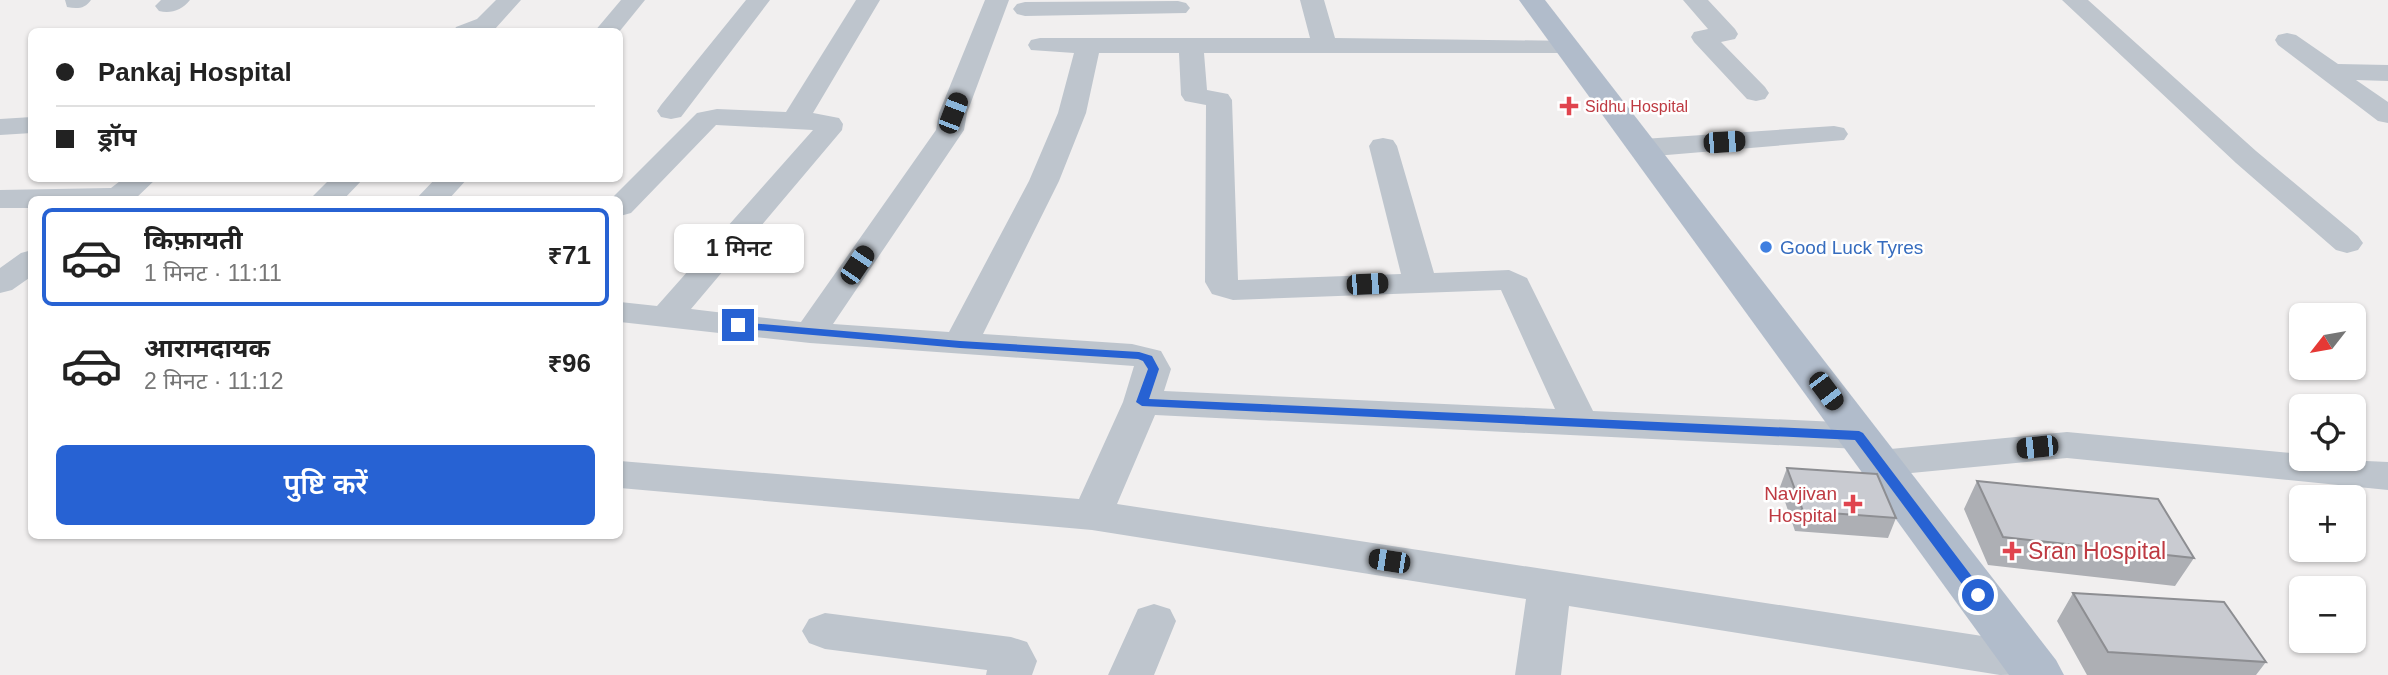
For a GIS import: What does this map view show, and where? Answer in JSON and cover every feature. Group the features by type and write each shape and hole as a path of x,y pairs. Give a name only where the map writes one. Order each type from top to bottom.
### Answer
{"main road":[{"path":"1532,0 2033,668"}],"street":[{"path":"476,28 486,24 509,0"},
{"path":"609,28 633,0"},
{"path":"671,111 758,0"},
{"path":"795,120 868,0"},
{"path":"810,333 950,130 953,113 996,0"},
{"path":"1312,0 1324,44"},
{"path":"1695,0 1726,34 1703,37 1756,93"},
{"path":"2074,0 2246,157 2347,243"},
{"path":"1025,9 1178,4 1182,45 1195,97 1219,100 1224,287 1233,290 1501,279 1513,282 1580,423"},
{"path":"2287,40 2330,71 2388,73"},
{"path":"1040,45 1566,46"},
{"path":"960,345 1044,181 1072,113 1088,45"},
{"path":"2330,71 2328,72 2331,75 2388,116"},
{"path":"623,204 707,119 717,117 822,121 830,127 666,317"},
{"path":"0,127 28,125"},
{"path":"1643,148 1833,134"},
{"path":"1383,146 1420,282"},
{"path":"119,196 138,182"},
{"path":"329,196 345,182"},
{"path":"434,196 450,182"},
{"path":"0,199 28,199"},
{"path":"0,283 28,263"},
{"path":"0,295 28,295"},
{"path":"623,312 810,333 1132,355 1148,359 1153,369 1142,402 1093,515"},
{"path":"1142,402 1580,423 1869,449 2067,445 2388,477"},
{"path":"623,475 1093,515 1550,586 2033,668"},
{"path":"1538,675 1550,586"},
{"path":"1131,675 1154,621"},
{"path":"825,631 1011,655 1014,657 1009,675"}],"building":[{"path":"1787,468 1877,474 1896,518 1803,511"},
{"path":"1977,481 2158,499 2194,558 2003,537"},
{"path":"2073,593 2224,602 2266,662 2108,652"}],"place":[{"name":"Sidhu Hospital","path":"1569,106"},
{"name":"Good Luck Tyres","path":"1766,247"},
{"name":"Navjivan Hospital","path":"1853,504"},
{"name":"Sran Hospital","path":"2012,551"}],"route":[{"path":"738,325 960,345 1139,356 1148,359 1153,369 1142,402 1859,436 1978,595"}]}
